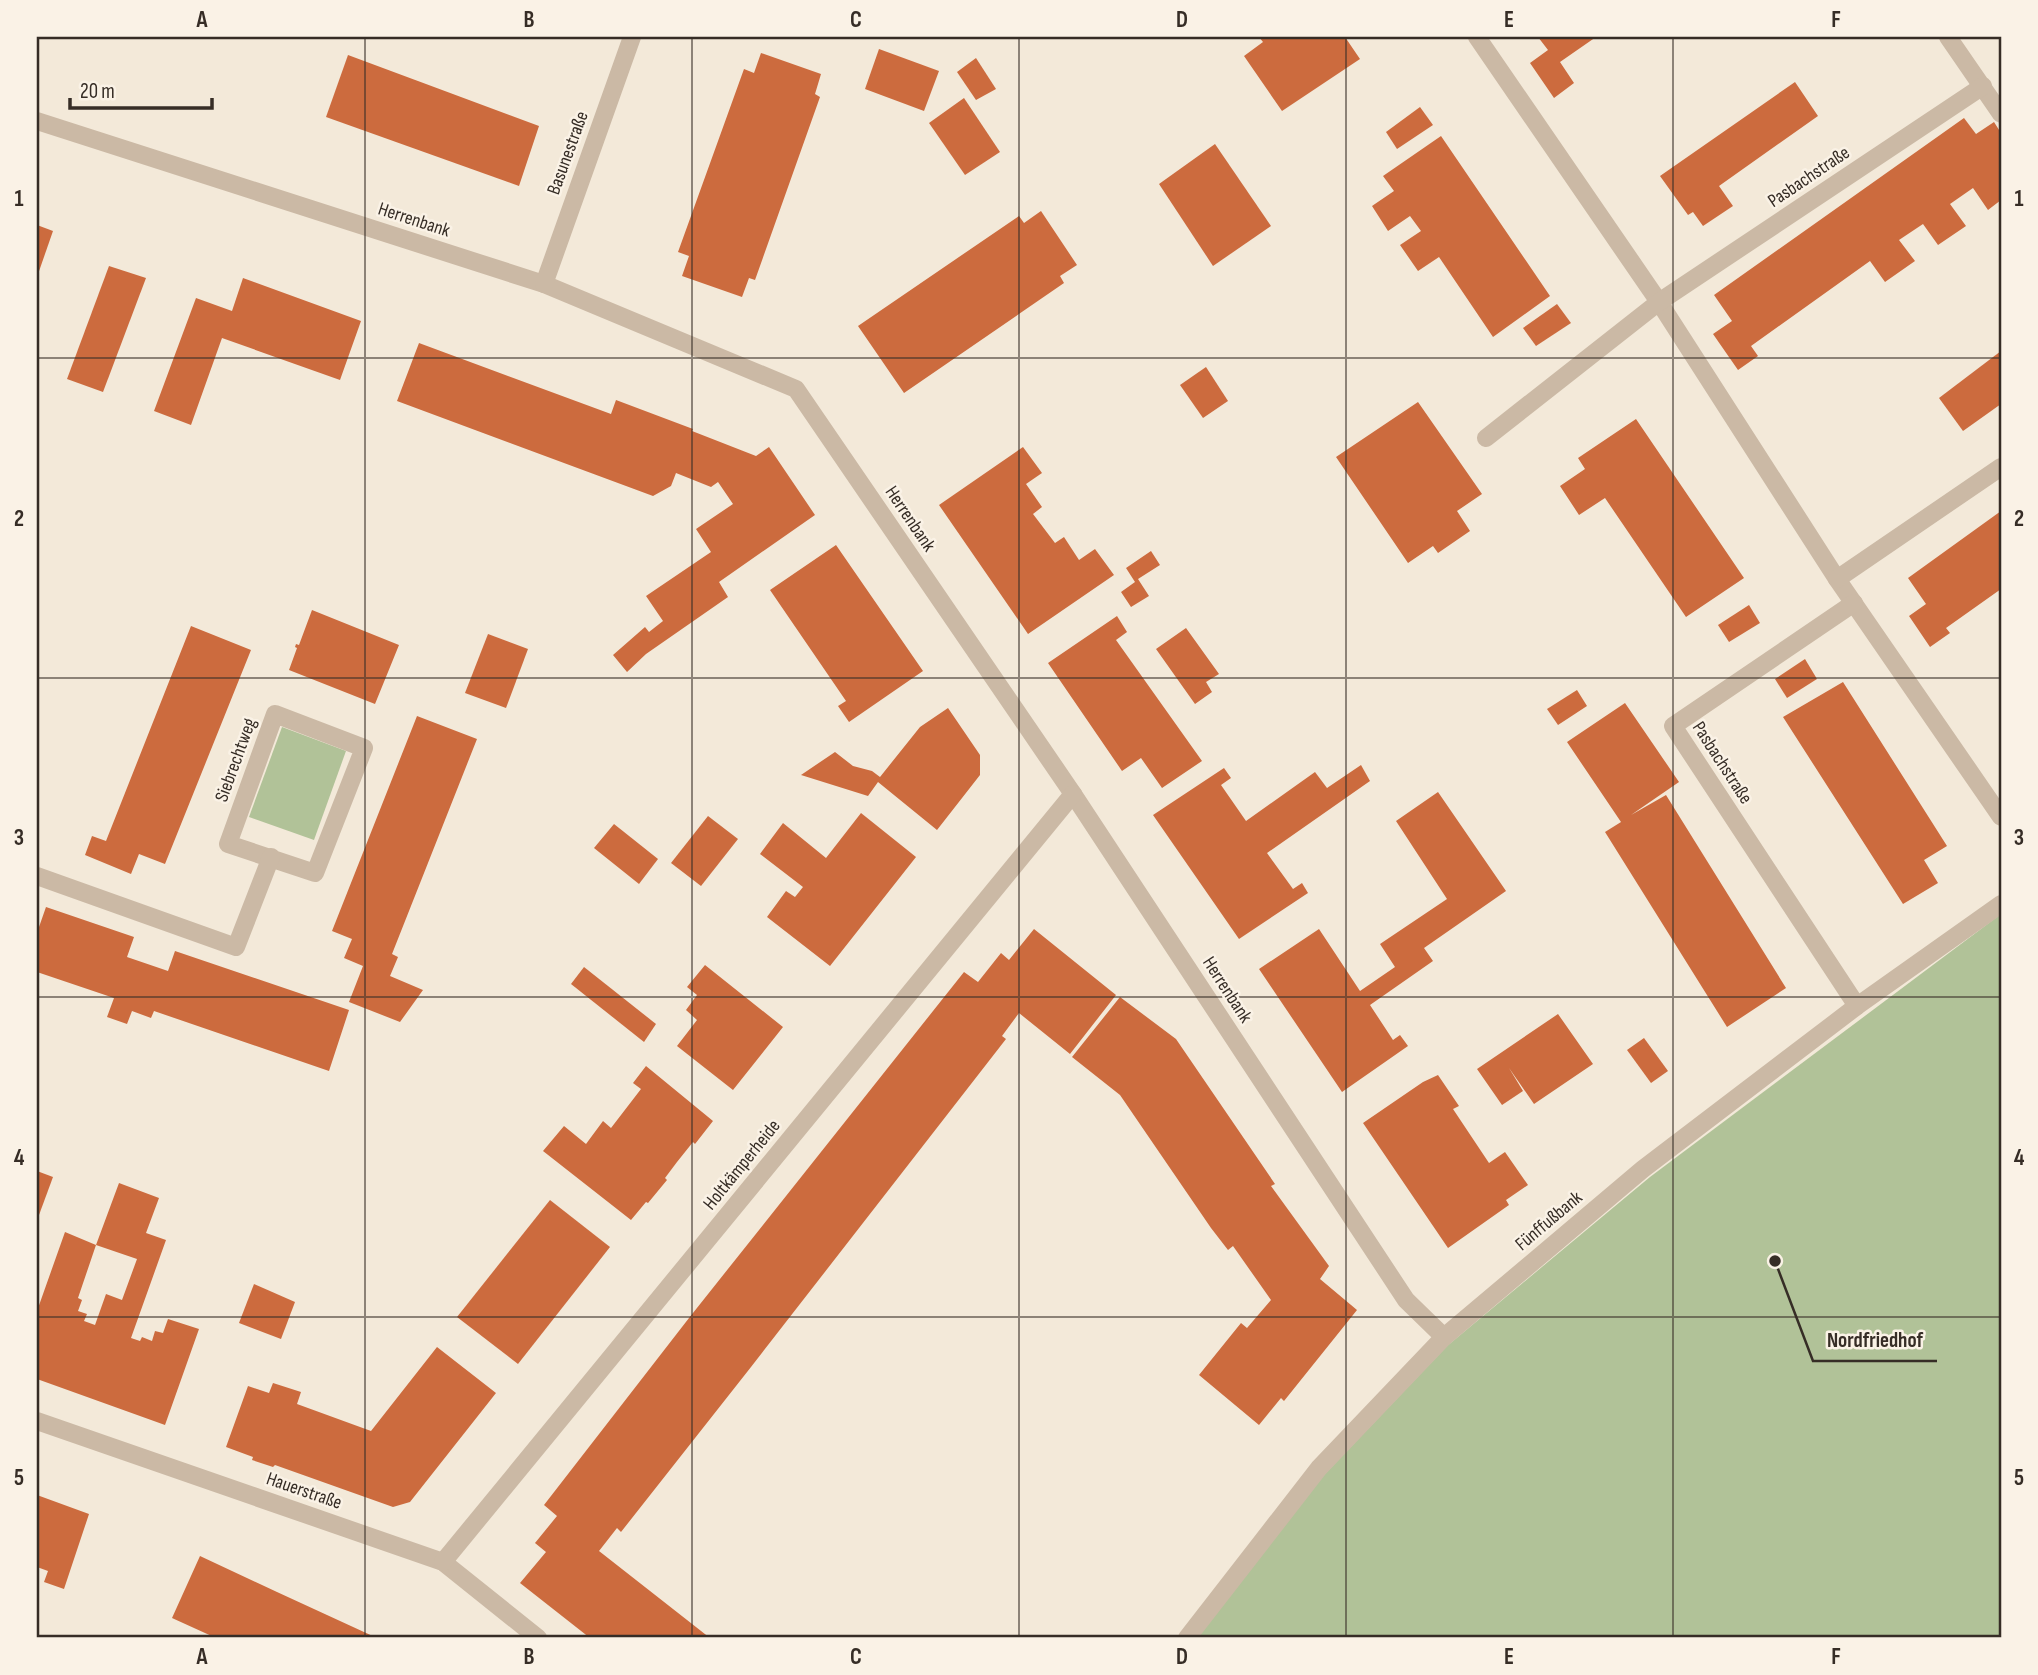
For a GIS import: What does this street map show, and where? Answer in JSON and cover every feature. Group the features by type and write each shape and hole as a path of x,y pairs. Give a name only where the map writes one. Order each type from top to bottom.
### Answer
{"street":[{"name":"Basunestraße","path":"544,284 632,37"},
{"path":"1477,37 1659,302 1837,579 2001,817"},
{"path":"1948,37 2001,114"},
{"name":"Pasbachstraße","path":"1486,438 1659,302 1983,86"},
{"name":"Herrenbank","path":"37,121 544,284 796,389 1073,794 1406,1300 1444,1337"},
{"path":"1837,579 2001,467"},
{"name":"Pasbachstraße","path":"1854,603 1673,726 1857,1006"},
{"name":"Siebrechtweg","path":"275,714 364,748 315,873 271,857 229,844 275,714"},
{"name":"Holtkämperheide","path":"443,1562 1073,794"},
{"path":"37,876 236,947 271,857"},
{"name":"Fünffußbank","path":"1187,1638 1319,1468 1444,1337 1643,1169 1857,1006 2001,904"},
{"name":"Hauerstraße","path":"37,1421 443,1562 538,1638"}],"green space":[{"path":"282,727 346,751 314,840 249,817"},
{"path":"2001,914 2001,1638 1194,1638 1321,1478 1447,1346 1650,1177"}],"building":[{"path":"1259,37 1345,37 1360,59 1282,111 1244,56 1263,42"},
{"path":"1538,37 1596,37 1560,62 1574,83 1554,98 1530,63 1548,50"},
{"path":"879,49 939,71 924,111 865,89"},
{"path":"761,53 821,74 815,94 820,97 755,280 749,278 742,297 682,276 689,256 678,252 744,69 754,73"},
{"path":"348,55 539,126 519,186 326,117"},
{"path":"976,58 996,89 976,100 957,72"},
{"path":"1795,82 1818,116 1719,186 1733,206 1703,226 1693,212 1688,215 1660,176"},
{"path":"964,98 1000,152 965,175 929,123"},
{"path":"1420,107 1433,125 1397,149 1386,132"},
{"path":"1964,118 1976,134 1994,122 2001,133 2001,200 1988,210 1973,188 1950,204 1966,226 1938,245 1923,224 1899,240 1915,261 1885,282 1870,261 1751,346 1758,356 1738,370 1713,334 1732,321 1714,295"},
{"path":"1441,136 1550,296 1493,337 1439,257 1418,271 1400,245 1421,231 1410,216 1388,231 1372,206 1394,191 1383,176"},
{"path":"1215,144 1271,226 1213,266 1159,184"},
{"path":"1041,211 1077,265 1060,276 1064,283 904,393 858,326 1019,216 1024,223"},
{"path":"37,225 53,231 37,277"},
{"path":"109,266 146,278 103,392 67,379"},
{"path":"243,278 361,321 340,380 222,338 191,425 154,411 196,298 232,311"},
{"path":"1557,304 1571,323 1536,346 1523,328"},
{"path":"419,343 611,414 616,400 756,456 769,447 815,515 719,582 728,597 646,654 627,672 613,655 645,627 649,632 663,621 646,596 711,552 696,529 733,504 718,482 711,487 676,473 671,486 653,496 397,401"},
{"path":"2001,351 2001,404 1963,431 1939,398"},
{"path":"1206,367 1228,401 1203,418 1180,385"},
{"path":"1418,402 1482,494 1457,511 1470,531 1438,553 1433,546 1408,563 1336,457"},
{"path":"1636,419 1744,578 1686,617 1605,498 1579,515 1560,486 1585,469 1578,458"},
{"path":"1023,447 1042,473 1026,484 1042,507 1033,514 1055,543 1064,537 1079,560 1095,549 1114,575 1028,634 939,505"},
{"path":"2001,511 2001,589 1946,628 1950,633 1930,647 1909,616 1926,604 1908,578"},
{"path":"836,545 923,671 849,722 838,706 846,701 770,590"},
{"path":"1151,551 1160,565 1138,579 1149,596 1131,607 1121,592 1135,582 1126,568"},
{"path":"1749,605 1760,623 1729,642 1718,625"},
{"path":"312,610 399,645 375,704 289,670 296,644 299,645"},
{"path":"1117,616 1127,632 1116,640 1202,761 1162,788 1141,758 1122,771 1048,663"},
{"path":"191,626 251,650 165,864 139,854 131,874 85,855 92,836 106,841"},
{"path":"1186,628 1219,674 1206,682 1212,692 1195,704 1156,649"},
{"path":"488,634 528,649 506,708 465,693"},
{"path":"1805,659 1817,679 1787,698 1775,679"},
{"path":"1843,682 1947,846 1924,860 1938,883 1903,904 1783,717"},
{"path":"1577,690 1587,706 1558,725 1547,709"},
{"path":"1625,703 1679,782 1631,815 1666,795 1786,988 1727,1027 1605,832 1621,822 1567,742"},
{"path":"948,708 980,755 980,775 937,830 878,782 868,796 801,775 835,752 853,766 872,771 880,777 920,727"},
{"path":"417,716 477,739 392,954 398,957 390,976 423,990 400,1022 349,1002 363,966 344,958 352,939 332,931"},
{"path":"1361,765 1370,781 1267,853 1293,889 1302,883 1308,893 1239,939 1153,815 1224,768 1231,778 1221,785 1246,821 1315,772 1327,788"},
{"path":"1438,792 1506,891 1424,948 1433,961 1370,1005 1393,1040 1400,1035 1408,1046 1342,1092 1259,969 1319,929 1360,991 1395,967 1380,944 1447,899 1396,821"},
{"path":"861,813 916,857 830,966 767,917 786,891 795,897 803,887 760,854 783,823 826,858"},
{"path":"708,816 738,839 701,886 671,863"},
{"path":"614,824 658,859 639,884 594,848"},
{"path":"46,907 134,937 127,957 168,971 175,951 349,1010 329,1071 154,1011 151,1018 132,1011 127,1024 107,1017 114,998 37,972 37,927"},
{"path":"1034,929 1116,995 1070,1054 1019,1013 1002,1036 1006,1039 751,1367 621,1532 617,1528 599,1551 710,1638 590,1638 520,1583 546,1552 535,1543 557,1516 544,1505 964,972 978,982 1001,953 1009,960"},
{"path":"705,965 783,1027 733,1090 677,1046 697,1020 686,1010 697,995 687,987"},
{"path":"584,967 656,1024 644,1042 571,984"},
{"path":"1120,997 1176,1039 1275,1184 1271,1186 1329,1266 1320,1279 1357,1310 1284,1401 1281,1398 1259,1425 1199,1375 1241,1323 1247,1328 1271,1300 1233,1246 1228,1250 1211,1228 1120,1095 1072,1057"},
{"path":"1558,1014 1593,1064 1534,1104 1509,1068 1523,1091 1502,1105 1477,1069"},
{"path":"1644,1038 1668,1071 1651,1083 1627,1050"},
{"path":"646,1066 713,1121 677,1162 665,1178 667,1180 648,1203 646,1202 631,1220 543,1151 564,1126 586,1144 603,1121 611,1128 641,1089 633,1083"},
{"path":"1438,1075 1459,1106 1453,1109 1489,1163 1505,1152 1528,1185 1506,1200 1509,1205 1448,1248 1363,1123 1423,1082"},
{"path":"37,1171 53,1177 39,1215 37,1214"},
{"path":"119,1183 159,1198 146,1233 166,1240 131,1338 140,1341 142,1337 152,1341 155,1331 163,1333 168,1319 199,1329 165,1425 37,1379 37,1311 65,1232 96,1245","holes":["96,1245 137,1259 122,1300 106,1294 95,1325 84,1321 87,1314 78,1311 82,1300 78,1298"]},
{"path":"550,1200 610,1247 518,1364 457,1317"},
{"path":"254,1284 295,1302 281,1339 239,1323"},
{"path":"437,1347 496,1393 410,1502 393,1507 275,1465 273,1467 252,1460 253,1457 226,1447 248,1386 269,1393 273,1383 301,1392 297,1404 371,1431"},
{"path":"37,1495 89,1514 64,1589 44,1582 48,1571 37,1567"},
{"path":"200,1556 377,1638 216,1638 172,1618"}],"place":[{"name":"Nordfriedhof","path":"1775,1261"}]}
